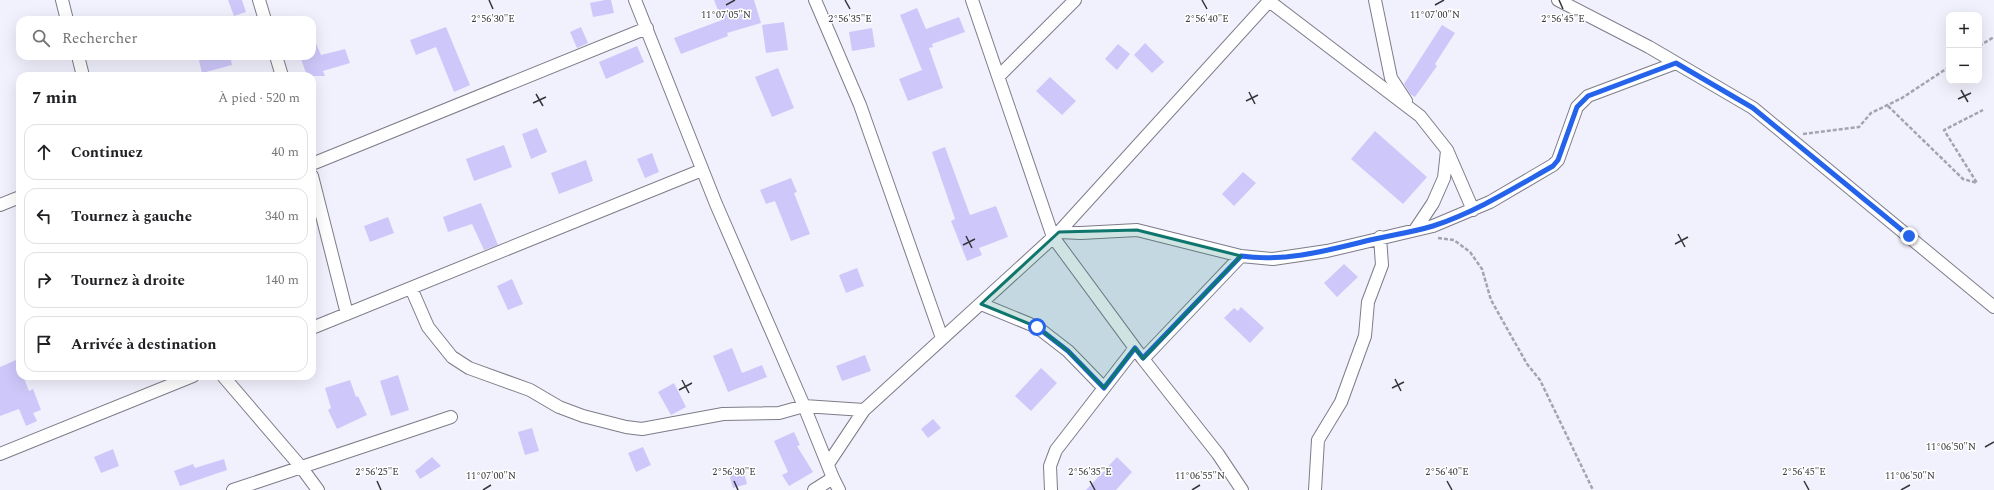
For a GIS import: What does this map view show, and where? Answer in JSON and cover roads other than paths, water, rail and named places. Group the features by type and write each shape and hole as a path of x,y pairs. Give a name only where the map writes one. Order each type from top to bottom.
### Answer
{"street":[{"path":"62,0 66,16"},
{"path":"259,0 264,16"},
{"path":"635,0 702,170 804,406 828,464 832,478 839,490"},
{"path":"815,0 860,105 942,338"},
{"path":"972,0 1056,234 1135,348 1218,454 1242,490"},
{"path":"999,76 1075,0"},
{"path":"1375,0 1391,78 1412,110"},
{"path":"1558,0 1649,47 1753,108 1994,307"},
{"path":"828,464 864,410 1056,234 1270,1 1420,116 1437,135 1447,150 1472,210"},
{"path":"316,162 647,28"},
{"path":"79,60 82,72"},
{"path":"277,60 281,72"},
{"path":"1056,234 1137,230 1241,256 1273,259 1327,251 1380,237 1433,226 1501,196 1553,166 1558,160 1577,107 1588,96 1676,63"},
{"path":"1415,230 1433,203 1444,178 1447,150"},
{"path":"316,326 702,170"},
{"path":"316,192 347,314"},
{"path":"0,205 16,199"},
{"path":"1316,490 1318,440 1341,402 1365,336 1368,302 1382,265 1380,237"},
{"path":"1143,358 1241,256"},
{"path":"411,288 428,327 452,357 469,368 530,390 559,407 583,416 626,427 642,429 723,414 780,413 804,406 864,410"},
{"path":"981,304 1037,327 1068,351 1104,388"},
{"path":"1051,490 1050,466 1056,450 1135,348"},
{"path":"0,454 170,380"},
{"path":"226,380 301,467 318,490"},
{"path":"233,490 451,417"},
{"path":"814,490 832,478"}]}
